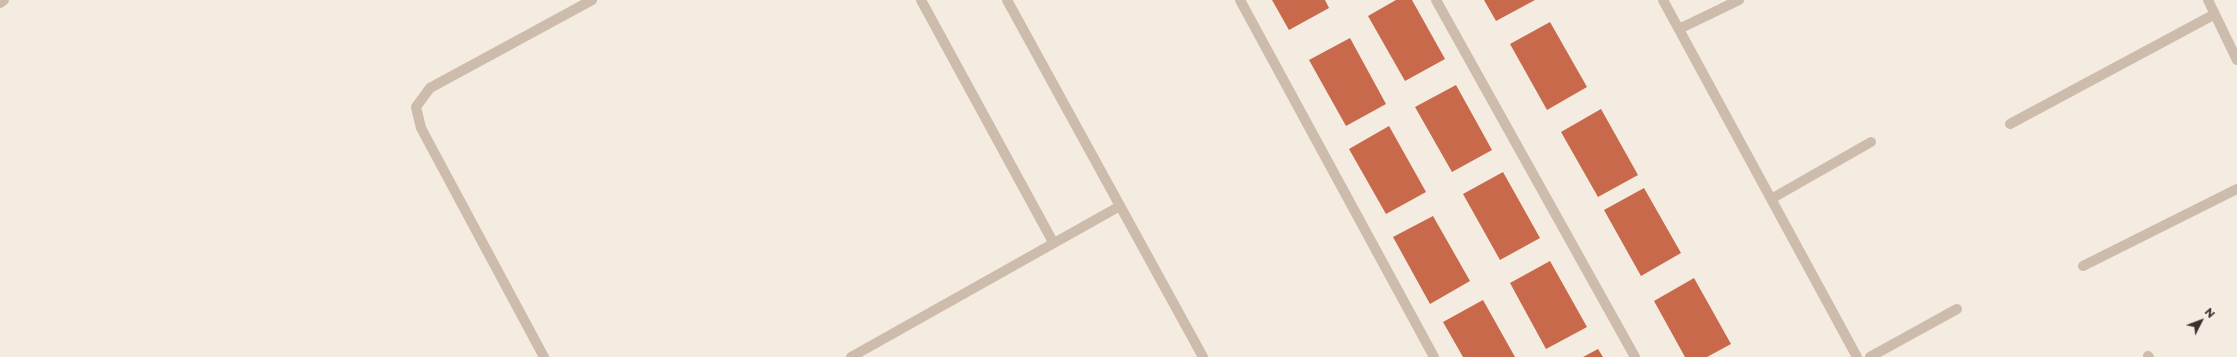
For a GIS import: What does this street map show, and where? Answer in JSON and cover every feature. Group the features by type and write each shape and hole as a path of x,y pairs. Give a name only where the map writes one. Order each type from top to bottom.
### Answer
{"street":[{"path":"0,3 4,0"},
{"path":"544,357 421,128 416,107 430,88 592,0"},
{"path":"921,0 1054,242"},
{"path":"1008,0 1203,357"},
{"path":"1240,0 1434,357"},
{"path":"1436,0 1635,357"},
{"path":"1663,0 1857,357"},
{"path":"1679,29 1739,0"},
{"path":"2208,0 2237,60"},
{"path":"2010,124 2215,14"},
{"path":"1771,199 1872,142"},
{"path":"2083,266 2237,189"},
{"path":"851,357 1120,206"},
{"path":"1870,357 1957,309"}],"building":[{"path":"1272,0 1325,0 1329,8 1289,30"},
{"path":"1396,0 1412,0 1445,59 1405,81 1368,16"},
{"path":"1484,0 1535,0 1496,21"},
{"path":"1550,22 1587,87 1547,110 1510,44"},
{"path":"1350,38 1386,104 1346,126 1309,60"},
{"path":"1456,85 1492,150 1452,172 1415,107"},
{"path":"1601,109 1638,175 1598,197 1561,132"},
{"path":"1389,126 1426,192 1386,214 1349,149"},
{"path":"1503,172 1540,238 1500,260 1463,194"},
{"path":"1644,188 1681,253 1641,276 1604,210"},
{"path":"1433,216 1470,281 1430,304 1393,237"},
{"path":"1550,261 1587,327 1546,349 1510,283"},
{"path":"1694,278 1731,344 1707,357 1685,357 1654,301"},
{"path":"1483,300 1515,357 1463,357 1443,322"},
{"path":"1598,349 1603,357 1583,357"}]}
